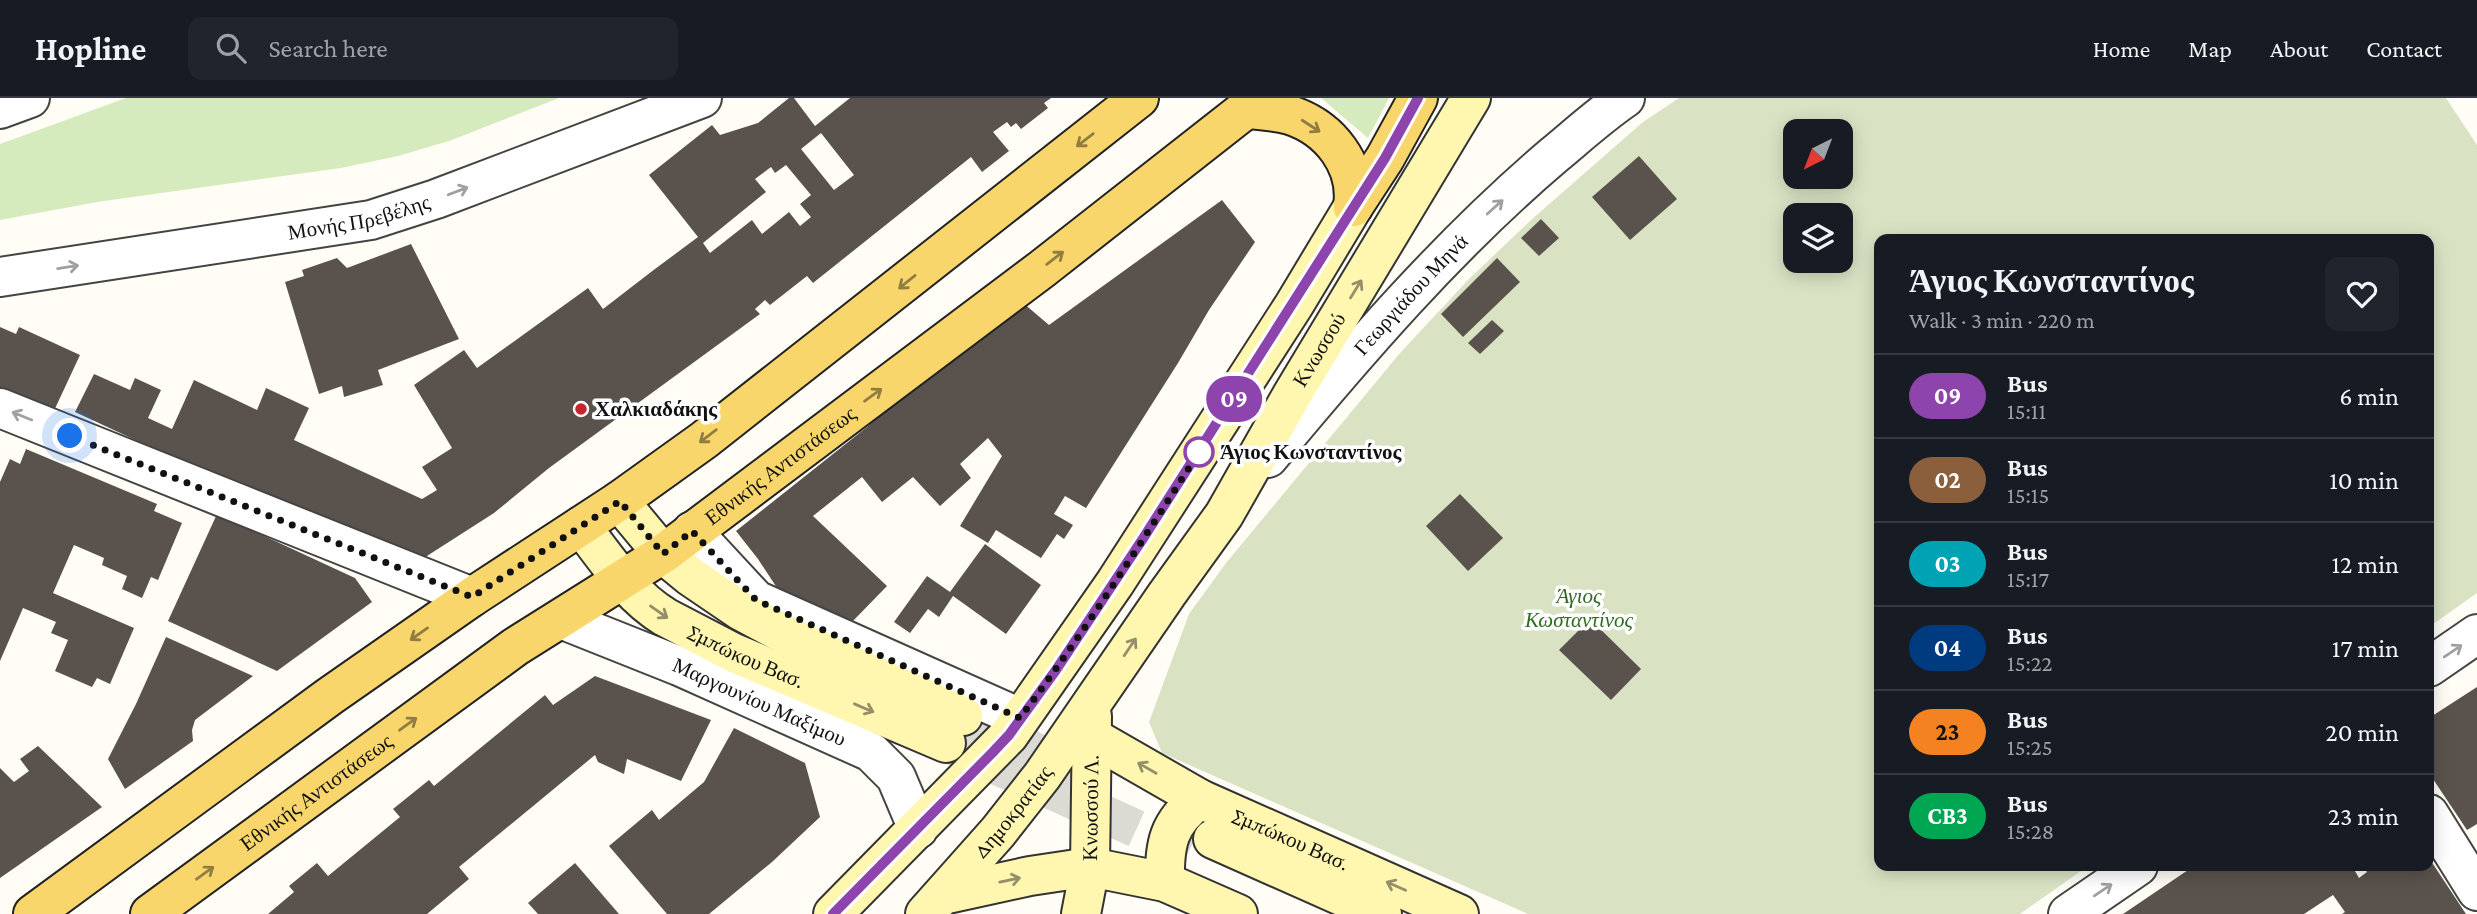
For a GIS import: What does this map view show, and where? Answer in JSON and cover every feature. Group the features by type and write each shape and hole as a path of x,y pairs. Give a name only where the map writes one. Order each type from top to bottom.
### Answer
{"main road":[{"path":"33,914 330,696 472,597 620,501 895,291 1139,98"},
{"path":"833,914 1001,743 1056,670 1280,326 1392,148 1418,98"},
{"name":"Κνωσσού","path":"1092,720 1167,594 1224,515 1292,395 1471,98"},
{"path":"1253,104 1300,119 1329,140 1346,160 1352,176 1355,193 1353,207"},
{"name":"Εθνικής Αντιστάσεως","path":"150,914 515,647 623,580 677,542 1042,269 1253,104"},
{"name":"Σμπώκου Βασ.","path":"581,526 623,580 654,611 699,637 954,729 754,619 691,577 677,542 620,501"},
{"name":"Σμπώκου Βασ.","path":"1092,720 1200,799 1459,914"},
{"name":"Κνωσσού Λ.","path":"1081,914 1090,867 1092,720"},
{"name":"Δημοκρατίας","path":"934,904 1092,720"},
{"path":"1165,882 1164,861 1170,829 1186,808 1200,799"},
{"name":"Σμπώκου Βασ.","path":"1329,914 1209,849 1382,914"},
{"path":"934,904 1030,876 1090,867 1165,882 1238,914"}],"street":[{"path":"0,109 30,98"},
{"name":"Μονής Πρεβέλης","path":"0,277 371,220 436,199 702,98"},
{"name":"Γεωργιάδου Μηνά","path":"1224,515 1335,377 1429,272 1502,201 1625,98"},
{"path":"0,408 472,597"},
{"path":"677,542 756,600 1020,718"},
{"name":"Μαργουνίου Μαξίμου","path":"561,619 679,666 870,752 896,777 918,830"},
{"path":"2434,664 2477,634"},
{"path":"2434,822 2477,891"},
{"path":"2068,914 2131,871"}],"green space":[{"path":"126,98 559,98 449,141 398,156 341,168 97,202 0,220 0,144"},
{"path":"1321,98 1389,98 1368,138"},
{"name":"Άγιος Κωσταντίνος","path":"1679,98 2446,98 2477,145 2477,593 2434,623 2434,234 1874,234 1874,871 2081,871 2020,914 1528,914 1162,753 1149,722 1189,614 1226,563 1400,353 1469,279 1531,220 1643,122"}],"building":[{"path":"789,98 794,98 815,126 850,98 1051,98 1044,103 1048,108 1021,129 1016,123 1011,127 1007,122 993,132 1009,151 982,172 971,157 813,283 807,276 770,305 765,300 755,309 760,314 549,468 494,513 416,563 286,510 75,412 94,374 130,390 135,378 161,390 148,418 172,429 194,380 257,410 266,388 309,408 294,440 422,499 437,490 422,467 452,448 414,385 464,350 477,368 588,288 603,309 698,237 649,175 712,125 720,135 758,123","holes":["821,133 854,175 834,190 801,149","786,165 811,195 800,204 811,217 800,226 789,212 762,234 752,220 710,253 703,243 766,192 755,179 771,167 775,173"]},
{"path":"1639,156 1677,199 1630,240 1592,197"},
{"path":"1222,200 1255,242 1209,310 1086,508 1065,496 1054,514 1073,525 1064,539 1057,534 1041,558 996,530 988,543 960,526 1002,456 988,438 960,464 971,478 940,506 913,477 882,502 862,477 813,516 887,586 851,623 781,594 736,531 867,427 927,373 1022,302 1049,325"},
{"path":"1541,219 1559,238 1539,256 1521,238"},
{"path":"411,244 459,339 378,370 383,385 344,397 342,386 319,394 285,282 304,276 302,270 337,258 347,268"},
{"path":"1497,258 1520,282 1463,337 1441,314"},
{"path":"1492,320 1504,331 1480,354 1468,343"},
{"path":"0,327 16,334 19,327 80,355 52,415 0,391"},
{"path":"26,449 157,504 154,511 182,523 158,580 151,577 142,598 122,589 127,576 102,565 104,558 74,545 53,593 134,628 110,684 97,678 92,687 55,671 68,640 51,633 56,622 23,608 0,661 0,482 10,459 20,464"},
{"path":"1460,494 1503,538 1468,571 1426,526"},
{"path":"217,514 355,578 372,602 277,671 168,621"},
{"path":"985,544 1041,585 1006,634 953,596 939,617 928,609 910,633 894,622 927,576 950,592"},
{"path":"1590,619 1641,669 1611,700 1559,650"},
{"path":"166,637 253,676 195,720 193,741 125,789 108,759"},
{"path":"595,676 711,720 681,781 627,759 624,774 598,762 595,755 459,867 469,879 427,914 268,914 294,892 289,886 317,863 328,876 400,817 393,809 429,780 434,786 545,695 553,705"},
{"path":"2477,687 2477,824 2467,830 2434,780 2434,715"},
{"path":"734,728 805,763 820,817 772,862 709,914 667,914 609,846 652,810 659,820 704,782"},
{"path":"38,746 102,807 0,878 0,768 14,782 29,771 20,759"},
{"path":"575,863 619,914 538,914 528,903"},
{"path":"2434,866 2466,914 2342,914 2345,912 2333,895 2304,914 2123,914 2187,871 2355,871 2359,878 2367,872 2434,871"}],"tunnel":[{"path":"963,716 1083,775"},
{"path":"946,743 1204,859"}],"bus line":[{"name":"09","path":"833,914 954,794 1009,735 1056,670 1294,304 1385,158 1418,98"}],"place":[{"name":"Χαλκιαδάκης","path":"581,409"},
{"name":"Άγιος Κωνσταντίνος","path":"1199,452"}],"route":[{"path":"70,436 472,597 620,501 663,554 692,531 756,600 1020,718 1115,583 1203,446 1199,452"}]}
